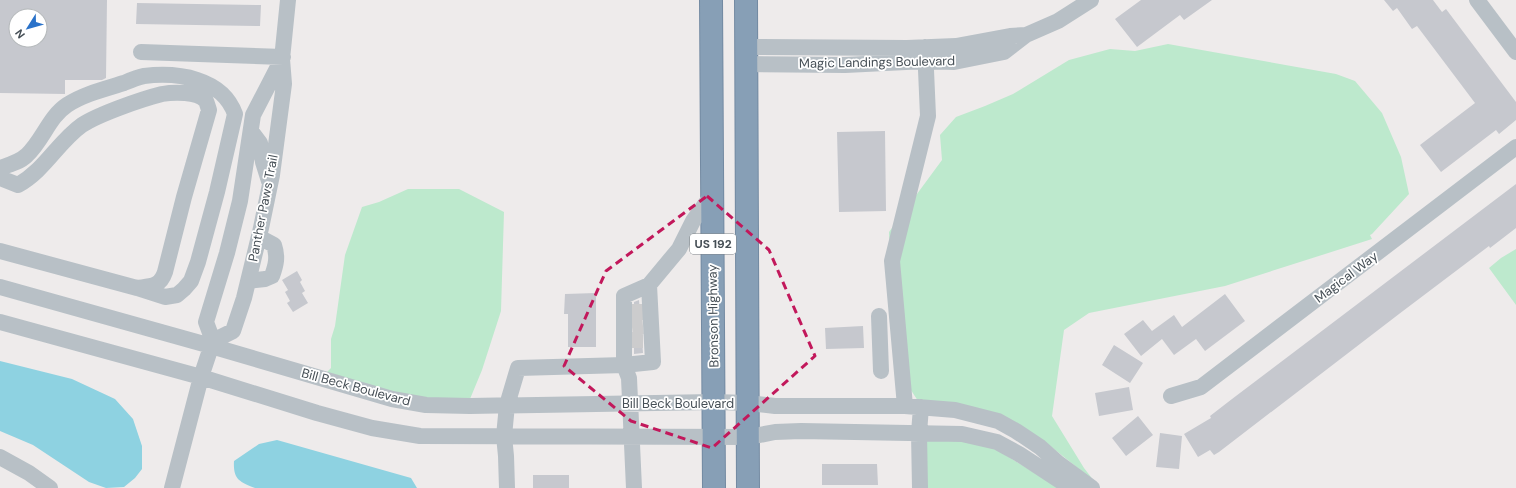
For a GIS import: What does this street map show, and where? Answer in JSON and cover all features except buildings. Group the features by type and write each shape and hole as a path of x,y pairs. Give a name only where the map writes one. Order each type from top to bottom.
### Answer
{"highway":[{"name":"Bronson Highway","path":"711,0 714,488"},
{"name":"US 192","path":"746,0 749,438 748,488"}],"street":[{"name":"Panther Paws Trail","path":"283,58 253,115 240,201 227,253 206,322 212,344 233,331 259,237 270,184 284,84 283,58 288,0"},
{"name":"Magic Landings Boulevard","path":"746,55 845,65 925,54 954,62 1004,52 1026,36 1058,21 1090,0"},
{"path":"1477,0 1516,52"},
{"path":"141,52 283,58"},
{"path":"905,406 892,261 928,116 925,54"},
{"path":"0,168 27,155 56,114 68,105 96,92 142,76 183,76 204,82 220,90 232,105 235,114 217,192 198,262 191,281 177,295 165,297 0,251"},
{"path":"0,178 18,185 29,179 72,134 83,125 113,111 162,94 177,92 200,97 206,101 209,110 165,272 162,279 155,285 137,288"},
{"path":"251,131 260,142 263,162 270,184"},
{"name":"Magical Way","path":"1171,396 1201,387 1516,147"},
{"path":"634,488 629,378 624,365 649,285 679,249 693,221 712,195"},
{"path":"248,281 265,279 272,276 277,264 274,245 259,237"},
{"path":"507,488 504,436 507,405 518,368 624,365 653,362 624,296 649,285"},
{"name":"Bill Beck Boulevard","path":"0,287 212,344 392,399 426,404 507,405 714,402 748,403 775,406 905,406 955,410 998,421 1040,447 1058,463 1092,488"},
{"path":"879,316 881,371"},
{"path":"0,322 200,377 317,414 372,428 420,436 632,436 749,438 775,432 801,431 962,434 997,442 1019,454 1071,488"},
{"path":"172,488 200,377 212,344"},
{"path":"920,488 921,407"},
{"path":"0,457 29,473 50,488"}],"highlighted area":[{"path":"707,196 769,250 815,356 712,448 631,421 564,366 606,271"}],"green space":[{"path":"1168,44 1336,74 1355,81 1382,113 1401,157 1409,194 1370,235 1372,239 1225,286 1089,313 1064,330 1052,416 1084,468 1094,481 1044,441 918,401 898,370 893,333 889,232 942,160 940,135 956,117 1013,94 1069,60 1110,49 1135,51"},
{"path":"408,189 459,189 504,212 501,311 482,370 470,399 427,398 394,393 327,372 331,368 331,339 335,326 345,255 362,207 379,202"},
{"path":"1516,249 1516,305 1489,268 1501,258"},
{"path":"917,439 961,441 994,448 1059,488 915,488"}],"water":[{"path":"0,361 72,379 115,399 133,419 142,446 142,469 135,478 124,487 106,488 89,482 33,445 0,431"},
{"path":"277,440 411,478 417,488 255,488 241,482 236,476 234,461 259,444"}],"tunnel":[{"path":"631,312 643,312"},
{"path":"632,327 643,326"},
{"path":"632,340 643,340"}]}
